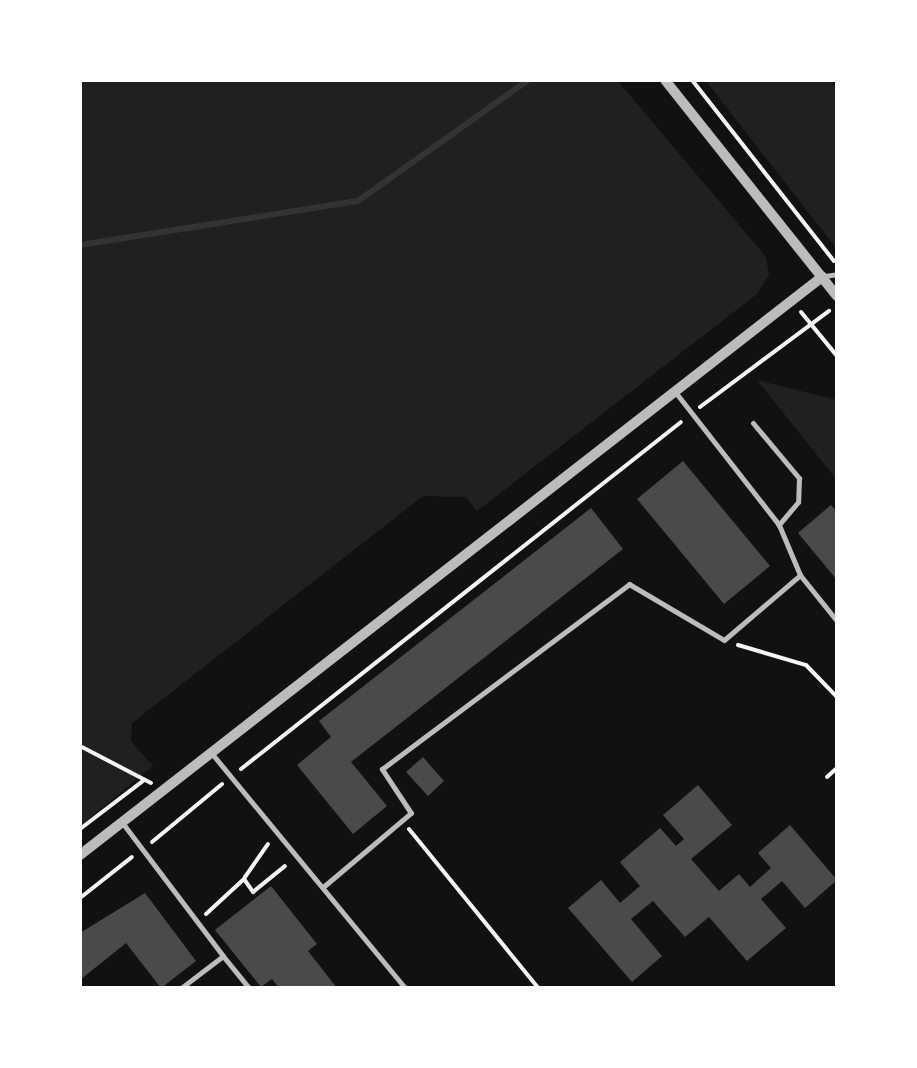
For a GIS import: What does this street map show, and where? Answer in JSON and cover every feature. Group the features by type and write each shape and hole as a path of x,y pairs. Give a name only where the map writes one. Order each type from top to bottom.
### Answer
{"street":[{"path":"665,80 837,296"},
{"path":"80,855 822,276"}],"lane":[{"path":"822,276 837,274"},
{"path":"675,391 779,526 800,574 837,620"},
{"path":"754,422 798,478 798,502 779,526"},
{"path":"323,887 411,813 382,769 628,584 724,640 800,574"},
{"path":"212,752 405,988"},
{"path":"122,822 249,988"},
{"path":"181,988 223,956"}],"path":[{"path":"692,80 837,265"},
{"path":"791,300 837,356"},
{"path":"80,898 690,414 837,306"},
{"path":"724,640 806,665 837,697"},
{"path":"80,746 164,790"},
{"path":"827,776 837,768"},
{"path":"80,829 144,780"},
{"path":"402,820 538,988"},
{"path":"202,928 208,907 244,879 276,832"},
{"path":"244,879 253,892 297,856"}],"shaded area":[{"path":"80,80 617,80 766,257 769,275 757,294 477,511 466,497 423,496 132,723 131,741 153,766 80,826"},
{"path":"705,80 830,80 837,89 837,249"},
{"path":"757,380 837,400 837,480"}],"building":[{"path":"683,461 770,566 724,604 637,499"},
{"path":"831,505 837,512 837,580 798,533"},
{"path":"591,508 623,549 351,762 387,806 353,834 297,765 331,737 319,721"},
{"path":"423,757 444,781 428,796 406,772"},
{"path":"698,785 732,825 691,859 719,891 739,874 750,887 771,868 758,853 790,825 837,880 805,908 782,881 761,899 786,928 747,961 709,917 685,937 653,901 631,919 662,956 632,982 568,908 601,880 620,903 640,886 620,862 660,828 676,846 684,839 663,815"},
{"path":"271,886 317,944 308,951 337,988 279,988 272,979 261,987 215,930"},
{"path":"145,893 196,961 161,988 126,943 80,980 80,933"}],"waterway":[{"path":"80,245 358,201 528,80"}]}
